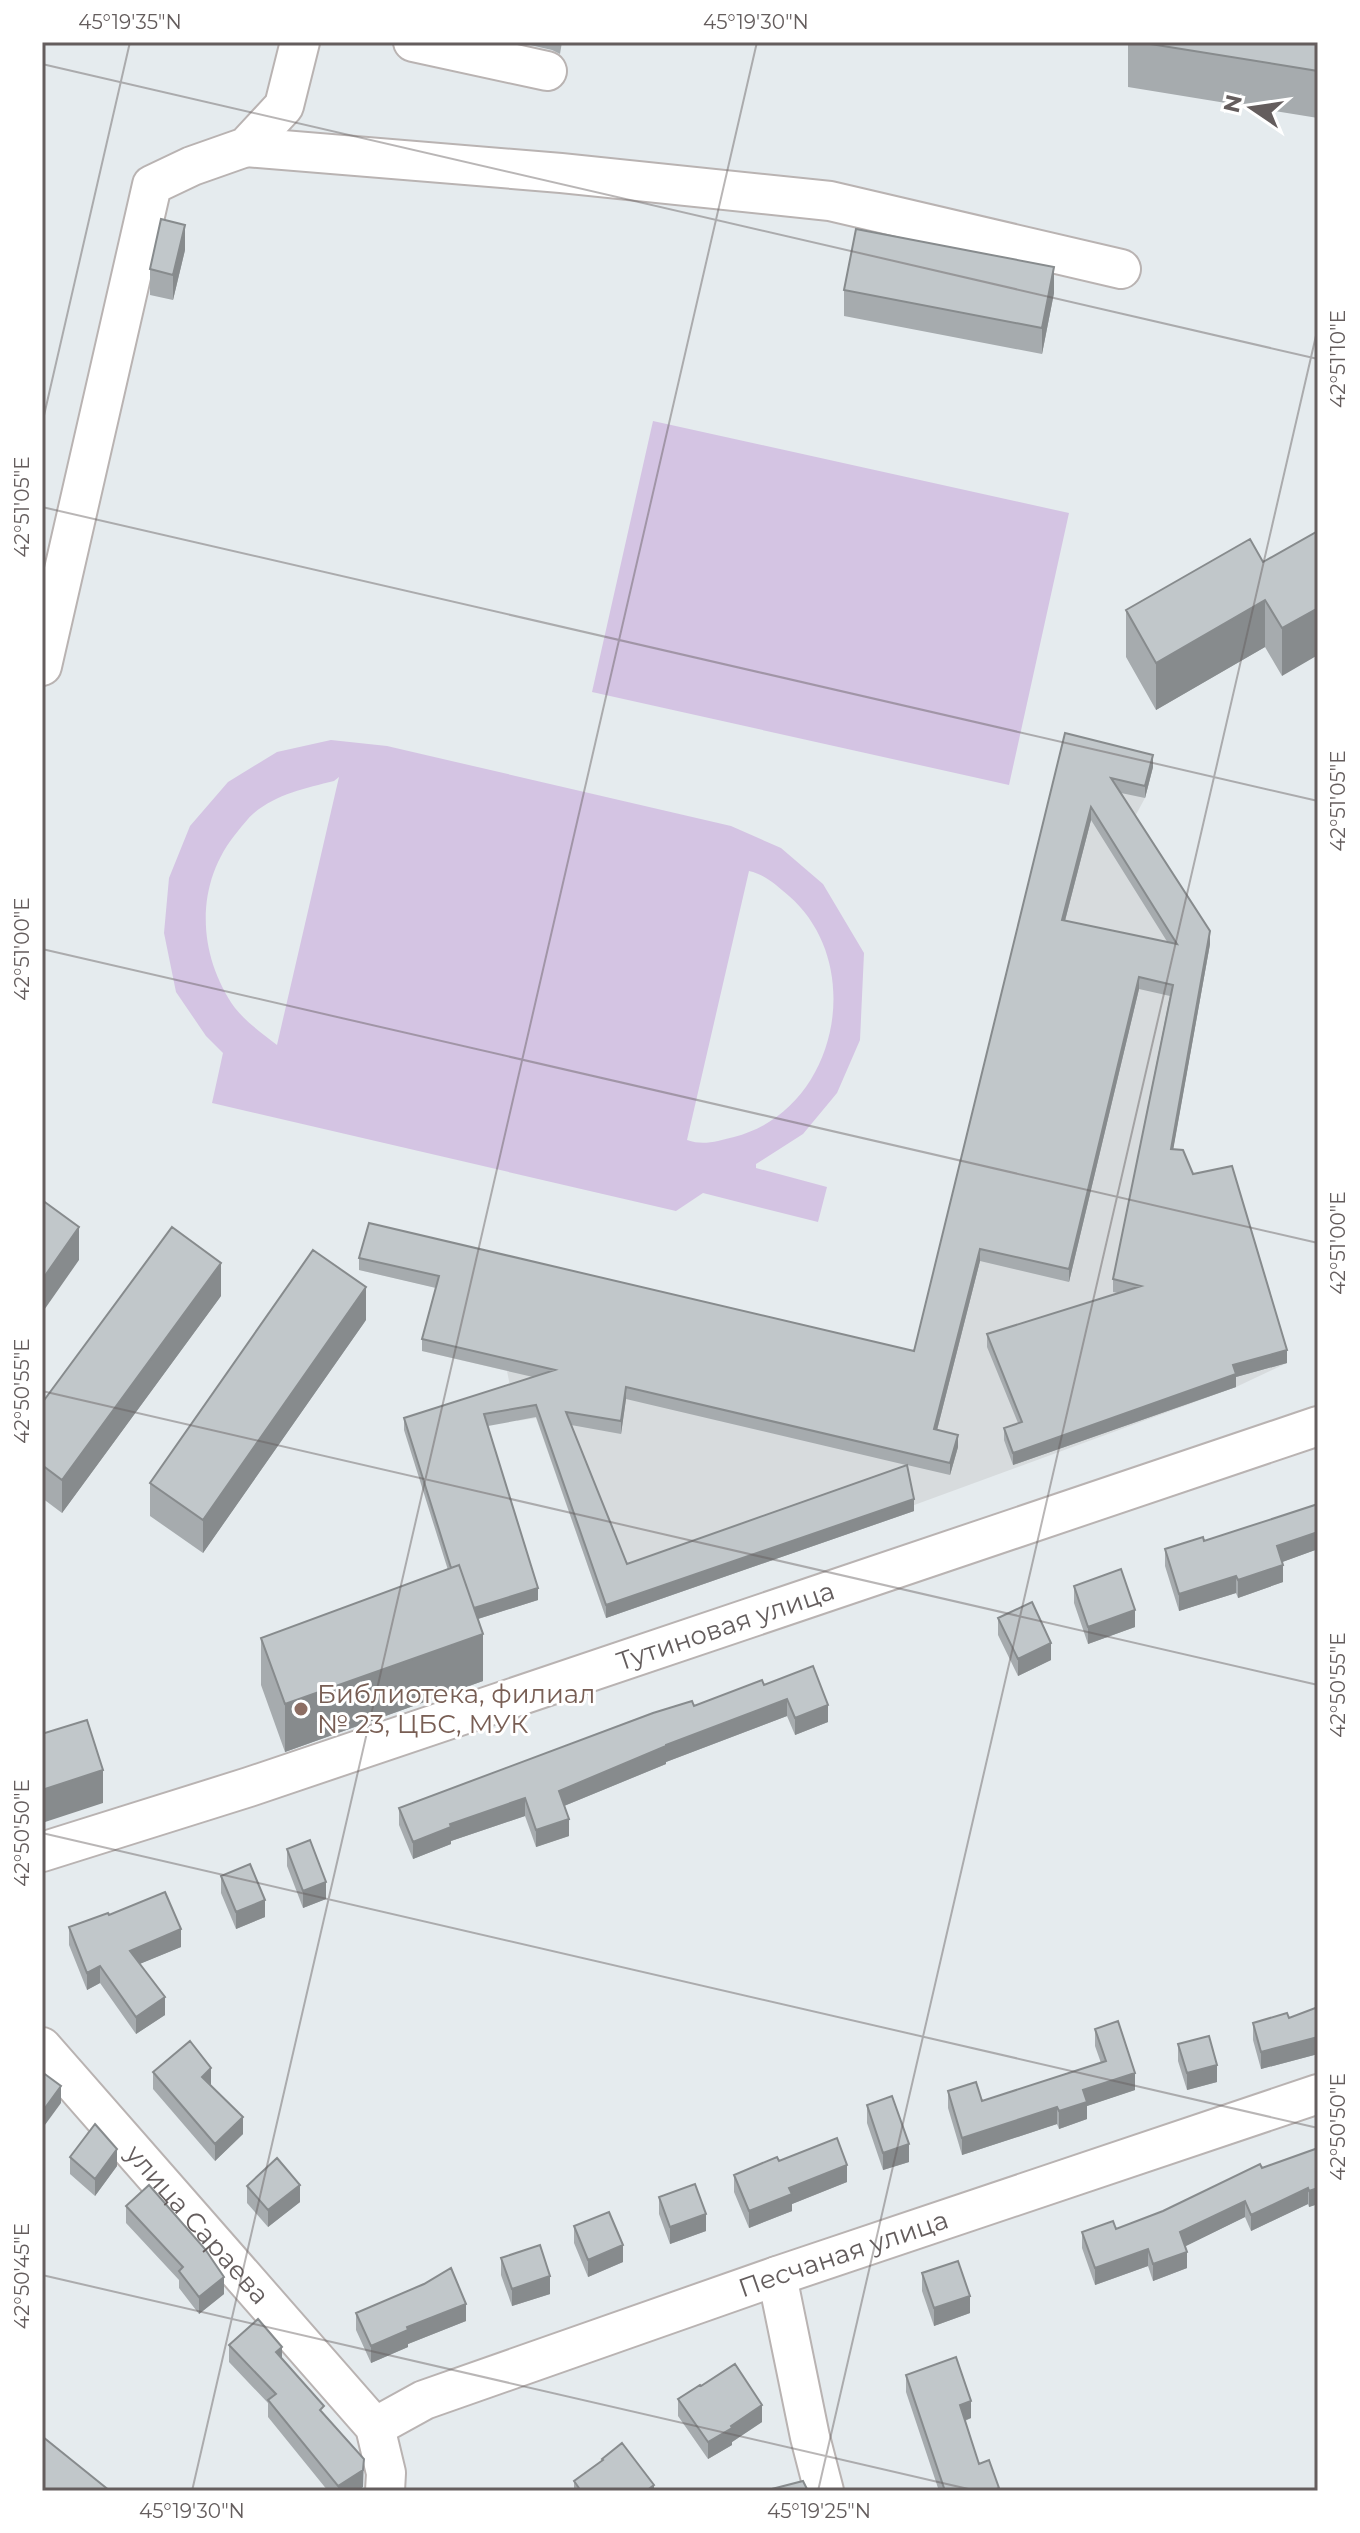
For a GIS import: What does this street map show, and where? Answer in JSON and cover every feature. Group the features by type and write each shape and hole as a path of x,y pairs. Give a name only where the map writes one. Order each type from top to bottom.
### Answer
{"street":[{"path":"246,147 284,106 300,42"},
{"path":"413,42 547,71"},
{"path":"42,666 152,185 192,166 246,147 561,173 830,201 1121,269"},
{"name":"Тутиновая улица","path":"42,1852 278,1777 1318,1426"},
{"name":"улица Сараева","path":"42,2047 364,2415"},
{"name":"Песчаная улица","path":"364,2415 424,2400 777,2276 1318,2094"},
{"path":"777,2276 824,2491"},
{"path":"364,2415 386,2473 385,2491"}],"shaded area":[{"path":"653,421 1069,513 1009,785 592,692"},
{"path":"331,740 387,746 731,826 781,848 823,884 864,953 860,1040 837,1093 803,1134 756,1164 756,1168 827,1187 818,1222 703,1193 676,1211 212,1103 223,1053 206,1036 176,992 164,933 169,878 190,826 228,782 277,752","holes":["339,777 277,1045 239,1013 222,987 208,942 208,896 224,851 252,815 282,796","749,871 780,888 814,925 828,959 833,996 830,1033 817,1068 797,1098 769,1122 734,1137 693,1142 687,1140"]},
{"path":"1065,745 1153,767 1145,798 1132,822 1210,944 1171,1161 1287,1363 1236,1387 606,1618 536,1418 517,1421 507,1371 422,1351 437,1288 359,1270 369,1236 914,1363"}],"building":[{"path":"1138,42 1318,42 1318,71"},
{"path":"161,219 185,225 173,275 150,269"},
{"path":"856,229 1054,267 1042,328 844,290"},
{"path":"1318,531 1318,608 1282,628 1265,600 1156,663 1126,610 1250,539 1263,562"},
{"path":"1065,733 1153,755 1145,786 1111,778 1210,931 1171,1149 1183,1150 1193,1174 1232,1166 1287,1350 1233,1365 1236,1374 1013,1453 1004,1428 1022,1422 987,1334 1141,1286 1113,1279 1173,985 1139,977 1069,1269 980,1249 934,1429 958,1435 950,1463 626,1387 621,1421 566,1412 627,1564 907,1465 914,1499 606,1605 536,1405 484,1414 538,1588 474,1608 459,1565 451,1568 404,1418 555,1370 422,1339 439,1276 359,1258 369,1223 914,1351","holes":["1091,807 1177,944 1062,920"]},
{"path":"42,1200 79,1227 42,1280"},
{"path":"172,1227 221,1263 62,1480 42,1465 42,1403"},
{"path":"313,1250 366,1287 203,1520 150,1483"},
{"path":"1318,1504 1318,1532 1277,1546 1283,1565 1179,1594 1165,1549 1203,1537 1204,1541"},
{"path":"459,1565 483,1634 285,1704 261,1638"},
{"path":"1121,1569 1135,1610 1088,1627 1074,1586"},
{"path":"1032,1602 1051,1643 1018,1659 998,1618"},
{"path":"813,1666 828,1705 795,1718 787,1699 666,1745 559,1791 569,1819 536,1830 525,1798 450,1824 451,1827 413,1842 399,1808 653,1713 692,1701 694,1706 762,1680 764,1685"},
{"path":"87,1720 103,1770 42,1790 42,1732"},
{"path":"310,1840 326,1882 303,1891 287,1849"},
{"path":"250,1864 265,1900 236,1912 221,1876"},
{"path":"165,1892 181,1929 130,1951 165,1997 136,2017 100,1966 87,1973 69,1927 109,1915"},
{"path":"1318,2007 1318,2037 1261,2052 1253,2023 1287,2013 1289,2018"},
{"path":"1118,2021 1135,2073 1083,2090 1087,2102 1059,2111 1057,2107 962,2138 948,2091 976,2082 982,2101 1106,2061 1095,2029"},
{"path":"1209,2036 1217,2065 1187,2073 1178,2044"},
{"path":"190,2041 211,2068 202,2077 243,2117 215,2144 153,2072"},
{"path":"42,2072 61,2086 42,2112"},
{"path":"892,2096 909,2144 883,2153 867,2105"},
{"path":"95,2124 117,2149 95,2179 70,2157"},
{"path":"837,2138 847,2165 789,2188 792,2194 749,2211 734,2175 777,2157 779,2161"},
{"path":"1318,2148 1318,2188 1309,2191 1308,2188 1251,2215 1245,2201 1180,2232 1187,2252 1153,2264 1148,2249 1095,2268 1082,2232 1113,2221 1116,2229 1163,2211 1260,2164 1262,2168"},
{"path":"277,2158 300,2185 268,2210 247,2186"},
{"path":"695,2184 706,2214 670,2227 659,2197"},
{"path":"149,2185 205,2249 224,2277 199,2297 179,2271 183,2267 126,2206"},
{"path":"609,2212 623,2245 588,2260 574,2226"},
{"path":"540,2245 550,2276 512,2289 501,2258"},
{"path":"958,2261 970,2296 934,2308 922,2273"},
{"path":"451,2268 466,2304 407,2327 408,2330 371,2346 356,2313 424,2284"},
{"path":"258,2319 282,2347 276,2352 324,2406 320,2410 364,2459 363,2470 338,2486 268,2400 276,2394 229,2345"},
{"path":"956,2357 971,2401 960,2405 979,2464 989,2460 999,2488 992,2491 945,2491 906,2375"},
{"path":"735,2364 762,2405 708,2442 678,2399"},
{"path":"42,2437 110,2491 48,2491 42,2487"},
{"path":"622,2443 654,2485 646,2491 581,2491 574,2481"},
{"path":"803,2481 808,2491 764,2491"}],"place":[{"name":"Библиотека, филиал № 23, ЦБС, МУК","path":"301,1709"}]}
